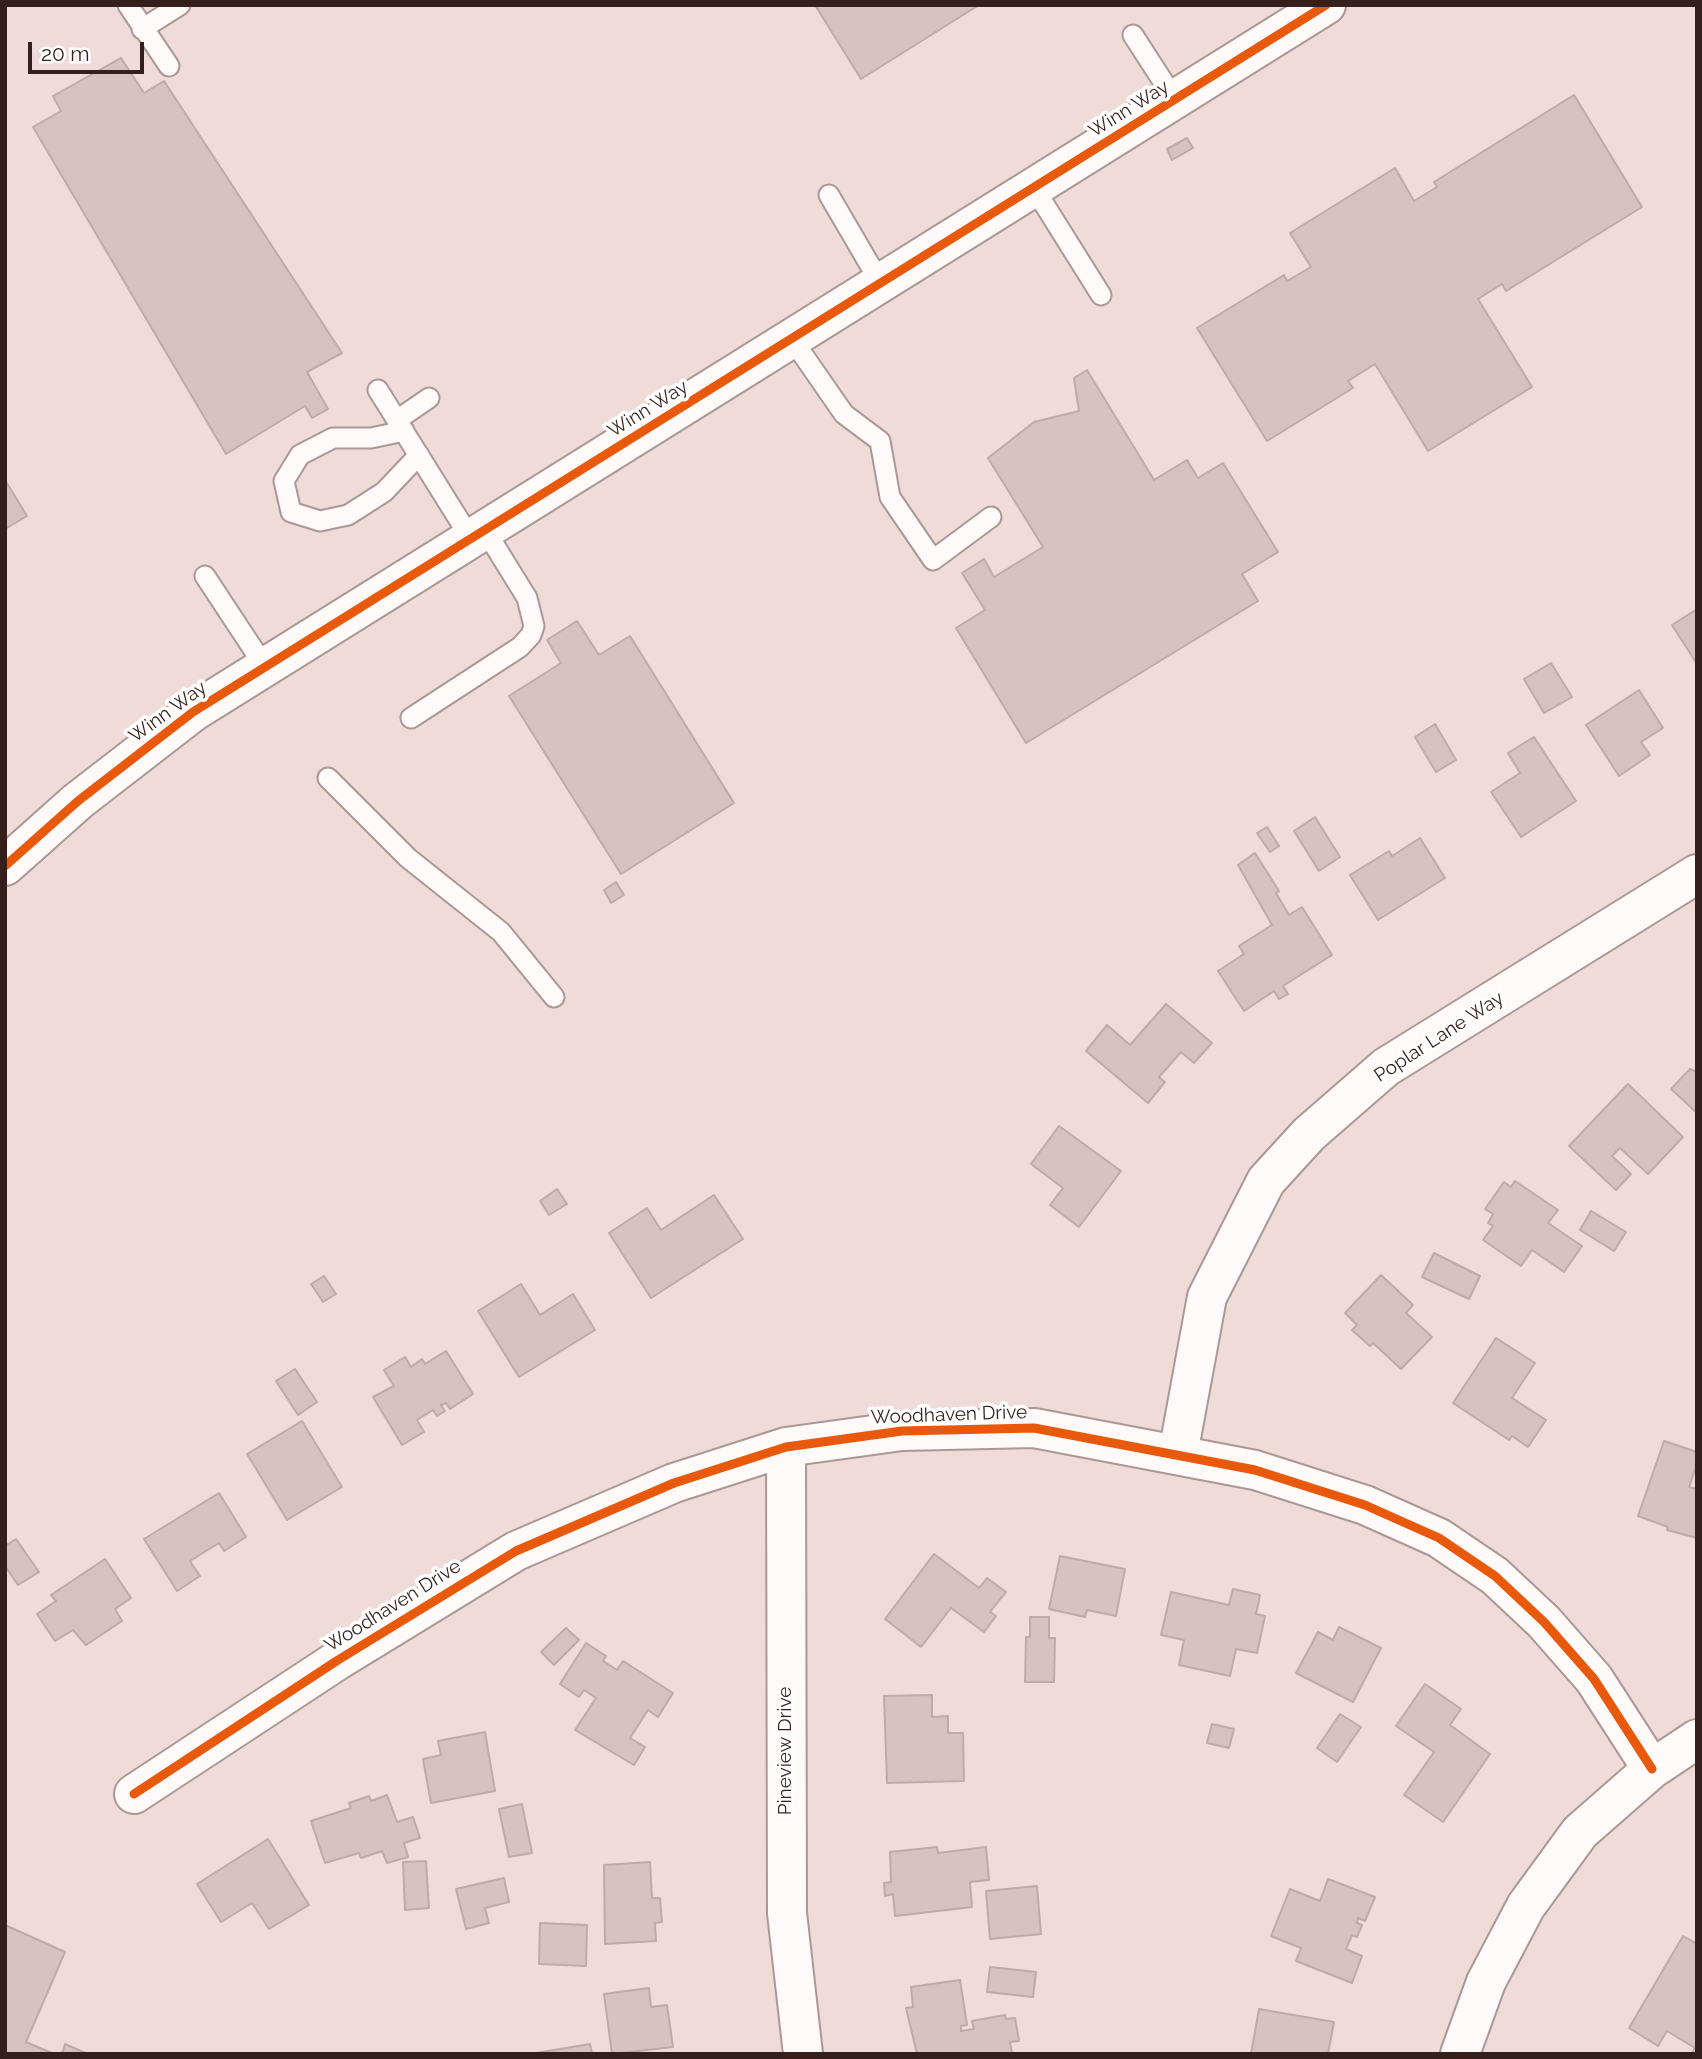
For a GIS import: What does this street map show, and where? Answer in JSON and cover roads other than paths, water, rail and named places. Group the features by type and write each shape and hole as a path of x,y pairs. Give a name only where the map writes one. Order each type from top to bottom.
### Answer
{"street":[{"name":"Winn Way","path":"5,866 78,801 193,712 1326,5"},
{"name":"Poplar Lane Way","path":"1178,1454 1207,1297 1266,1181 1309,1134 1386,1067 1697,874"},
{"name":"Woodhaven Drive","path":"134,1794 338,1660 516,1551 674,1483 786,1447 902,1431 1034,1429 1255,1470 1365,1505 1438,1538 1495,1576 1544,1622 1594,1679 1652,1769"},
{"name":"Pineview Drive","path":"786,1447 787,1913 803,2054"},
{"path":"1460,2054 1486,1982 1526,1906 1580,1832 1652,1769 1697,1738"}],"lane":[{"path":"128,5 169,66"},
{"path":"142,29 180,5"},
{"path":"1133,35 1175,100"},
{"path":"1034,188 1101,295"},
{"path":"829,195 881,284"},
{"path":"792,339 844,414 880,441 890,497 933,560 991,517"},
{"path":"378,390 419,455 527,598 534,626 531,635 520,648 411,718"},
{"path":"419,455 384,492 348,515 320,521 291,512 284,481 300,455 333,438 371,438 400,425 429,398"},
{"path":"205,576 265,667"},
{"path":"328,778 408,858 501,932 554,997"}]}
